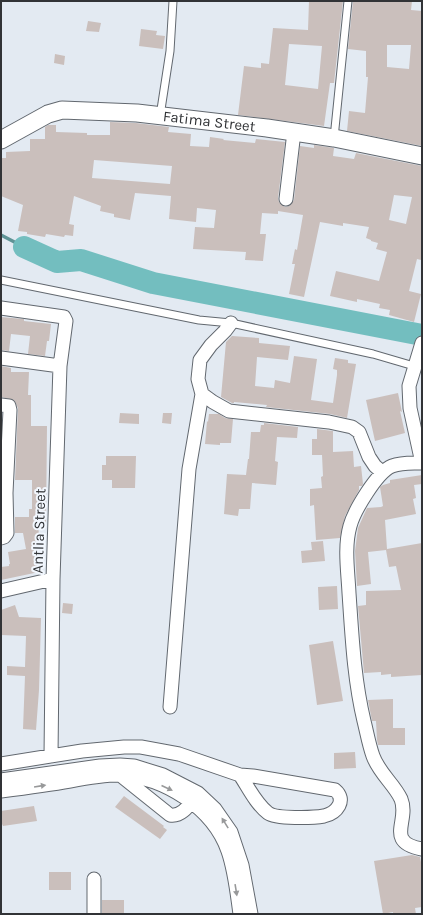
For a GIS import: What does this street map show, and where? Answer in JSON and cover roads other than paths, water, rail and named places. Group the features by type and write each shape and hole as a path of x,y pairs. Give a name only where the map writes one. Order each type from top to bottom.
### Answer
{"street":[{"name":"Fatima Street","path":"1,140 48,114 62,110 137,113 268,128 334,138 422,156"},
{"path":"286,199 294,132"},
{"name":"Antlia Street","path":"1,308 64,318 66,321 60,366 53,579 50,756"},
{"path":"170,707 189,469 202,394 198,379 200,360 211,345 225,332 230,323"},
{"path":"421,347 409,386 410,408 420,442 422,463 403,463 391,466 382,472 360,503 349,528 348,562 354,663 359,700 374,758 402,801 403,811 400,830 401,838 407,845 422,849"},
{"path":"1,358 60,366"},
{"path":"202,394 229,411 329,422 352,427 359,432 369,457 375,466 382,472"},
{"path":"1,405 9,406 10,410 4,493 7,533 1,538"},
{"path":"1,592 53,579"},
{"path":"1,764 96,749 141,747 179,754 240,775 334,790 341,798 339,805 325,816 297,818 276,816 268,814 259,804 240,775"},
{"path":"1,780 100,766 120,770 137,778 154,782 195,797 203,812 223,838 237,865 251,914"},
{"path":"1,791 96,777 120,770"},
{"path":"120,770 170,815 178,815 195,797"},
{"path":"237,865 240,914"},
{"path":"94,879 94,914"}],"lane":[{"path":"160,116 170,51 173,1"},
{"path":"334,138 348,1"},
{"path":"1,280 199,320 230,323 373,354 414,366"}],"waterway":[{"path":"1,235 24,247"},
{"path":"24,247 57,262 81,260 153,283 422,335"}]}
